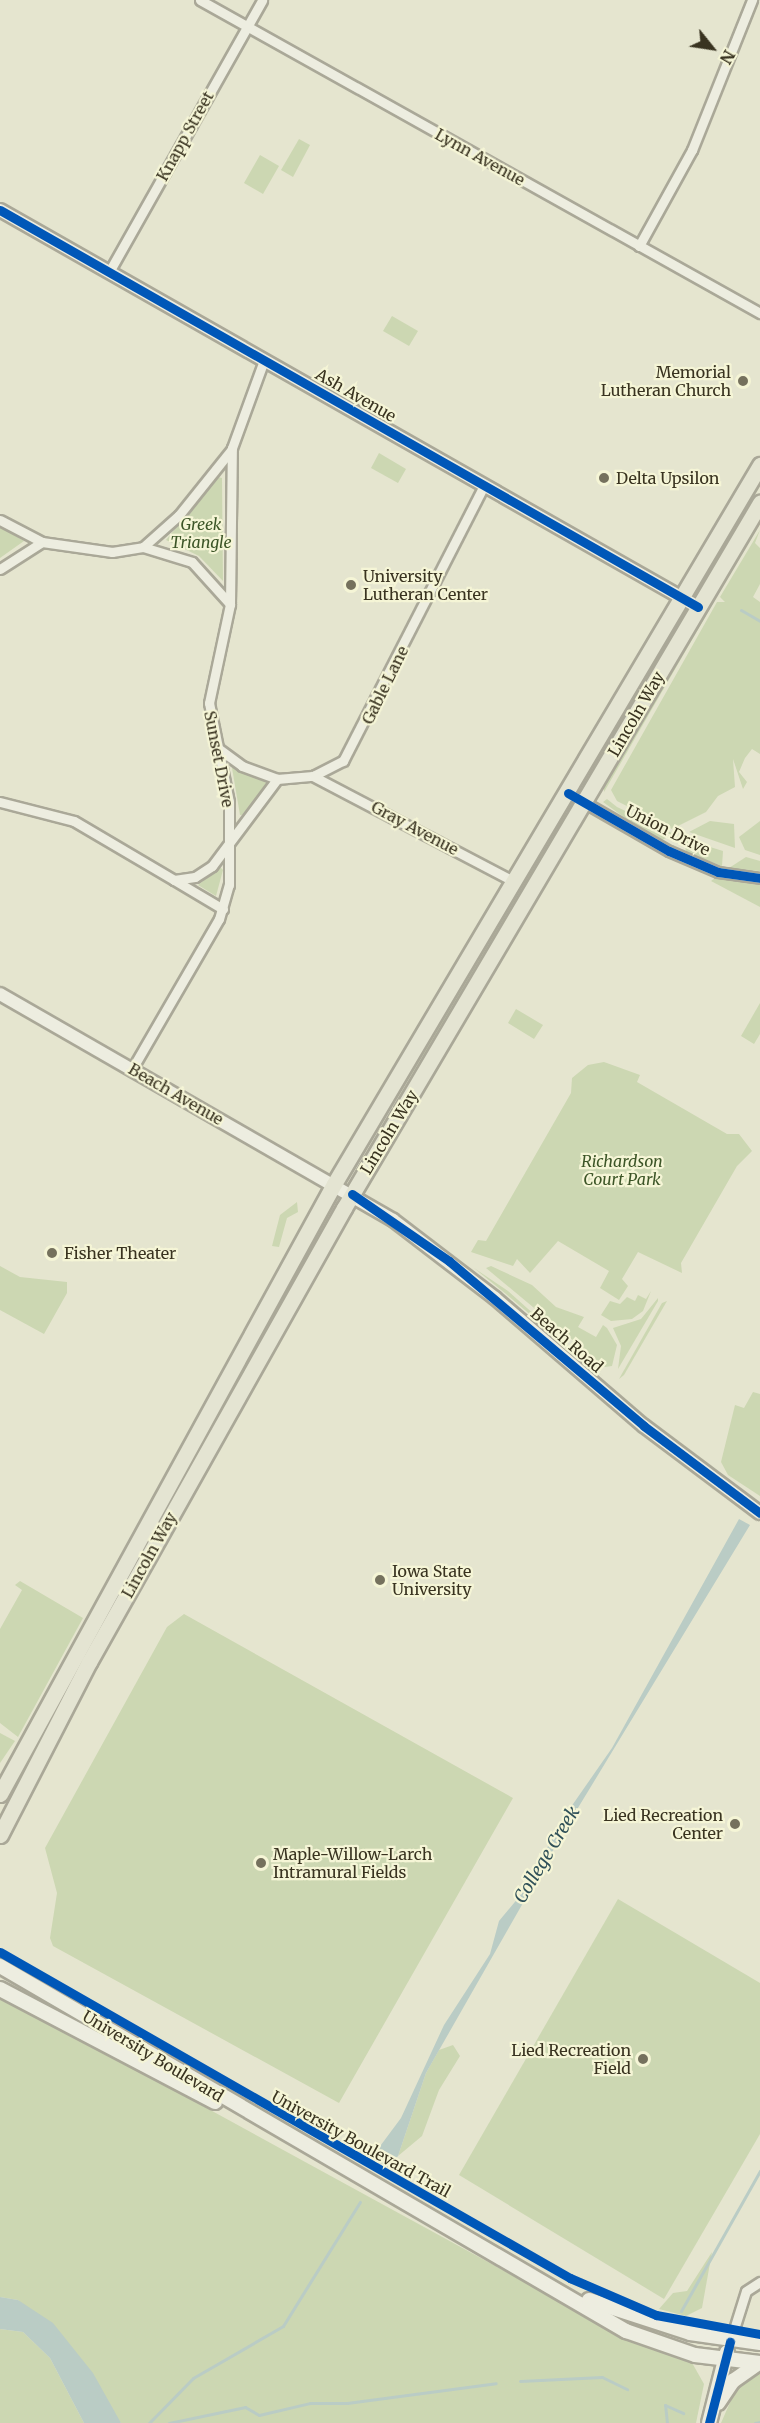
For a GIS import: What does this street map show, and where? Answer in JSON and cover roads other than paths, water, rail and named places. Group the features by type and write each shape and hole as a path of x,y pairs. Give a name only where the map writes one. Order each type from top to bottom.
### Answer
{"main road":[{"name":"Lincoln Way","path":"0,1794 334,1184 568,793 679,596 760,465"},
{"name":"Lincoln Way","path":"0,1835 89,1662 352,1194 585,803 760,503"},
{"name":"University Boulevard","path":"0,1966 306,2146 567,2292 649,2342 725,2361 759,2363"},
{"name":"University Boulevard","path":"0,1989 114,2053 306,2146"},
{"name":"University Boulevard","path":"567,2292 658,2324 730,2342 760,2343"},
{"path":"710,2420 730,2342"},
{"path":"710,2420 733,2381 759,2363"}],"street":[{"name":"Lynn Avenue","path":"200,0 760,313"},
{"name":"Knapp Street","path":"109,272 262,0"},
{"path":"639,246 692,150 752,0"},
{"name":"Ash Avenue","path":"0,210 698,607"},
{"name":"Sunset Drive","path":"132,1069 223,909 232,838 219,749 208,703 230,604 232,448 264,360"},
{"path":"143,547 179,515 232,448"},
{"name":"Gable Lane","path":"219,749 242,766 277,779 313,776 343,761 357,742 484,485"},
{"path":"0,520 42,542 112,552 143,547 192,562 230,604"},
{"path":"0,569 42,542"},
{"name":"Gray Avenue","path":"313,776 514,882"},
{"path":"174,880 195,877 212,866 277,779"},
{"name":"Union Drive","path":"568,793 669,852 718,872 760,878"},
{"path":"0,802 74,820 223,909"},
{"path":"0,809 12,806"},
{"name":"Beach Avenue","path":"0,994 352,1194"},
{"name":"Beach Road","path":"352,1194 449,1261 644,1426 760,1513"},
{"path":"730,2342 746,2291 760,2282"}],"water":[{"path":"739,1519 750,1525 570,1821 564,1817 612,1748"},
{"path":"561,1822 567,1826 426,2073 398,2156 388,2167 374,2159 375,2153 401,2118 444,2025 490,1954 499,1921 524,1891"},
{"path":"0,2297 18,2300 53,2323 93,2373 121,2423 84,2423 50,2358 23,2332 0,2329"}],"waterway":[{"name":"College Creek","path":"741,610 760,621"},
{"path":"681,2311 760,2171"},
{"name":"College Creek","path":"149,2423 193,2378 283,2326 360,2202"},
{"path":"520,2381 602,2377 627,2389"},
{"path":"169,2423 245,2407 259,2415 310,2403 347,2403 496,2383"},
{"path":"667,2423 665,2405 683,2413"},
{"path":"755,2423 760,2422"}],"place":[{"name":"Memorial Lutheran Church","path":"743,381"},
{"name":"Delta Upsilon","path":"604,478"},
{"name":"University Lutheran Center","path":"351,585"},
{"name":"Fisher Theater","path":"52,1253"},
{"name":"Iowa State University","path":"380,1580"},
{"name":"Lied Recreation Center","path":"735,1824"},
{"name":"Maple-Willow-Larch Intramural Fields","path":"261,1863"},
{"name":"Lied Recreation Field","path":"643,2059"}],"park label":[{"name":"Greek Triangle","path":"201,533"},
{"name":"Richardson Court Park","path":"622,1170"}]}
